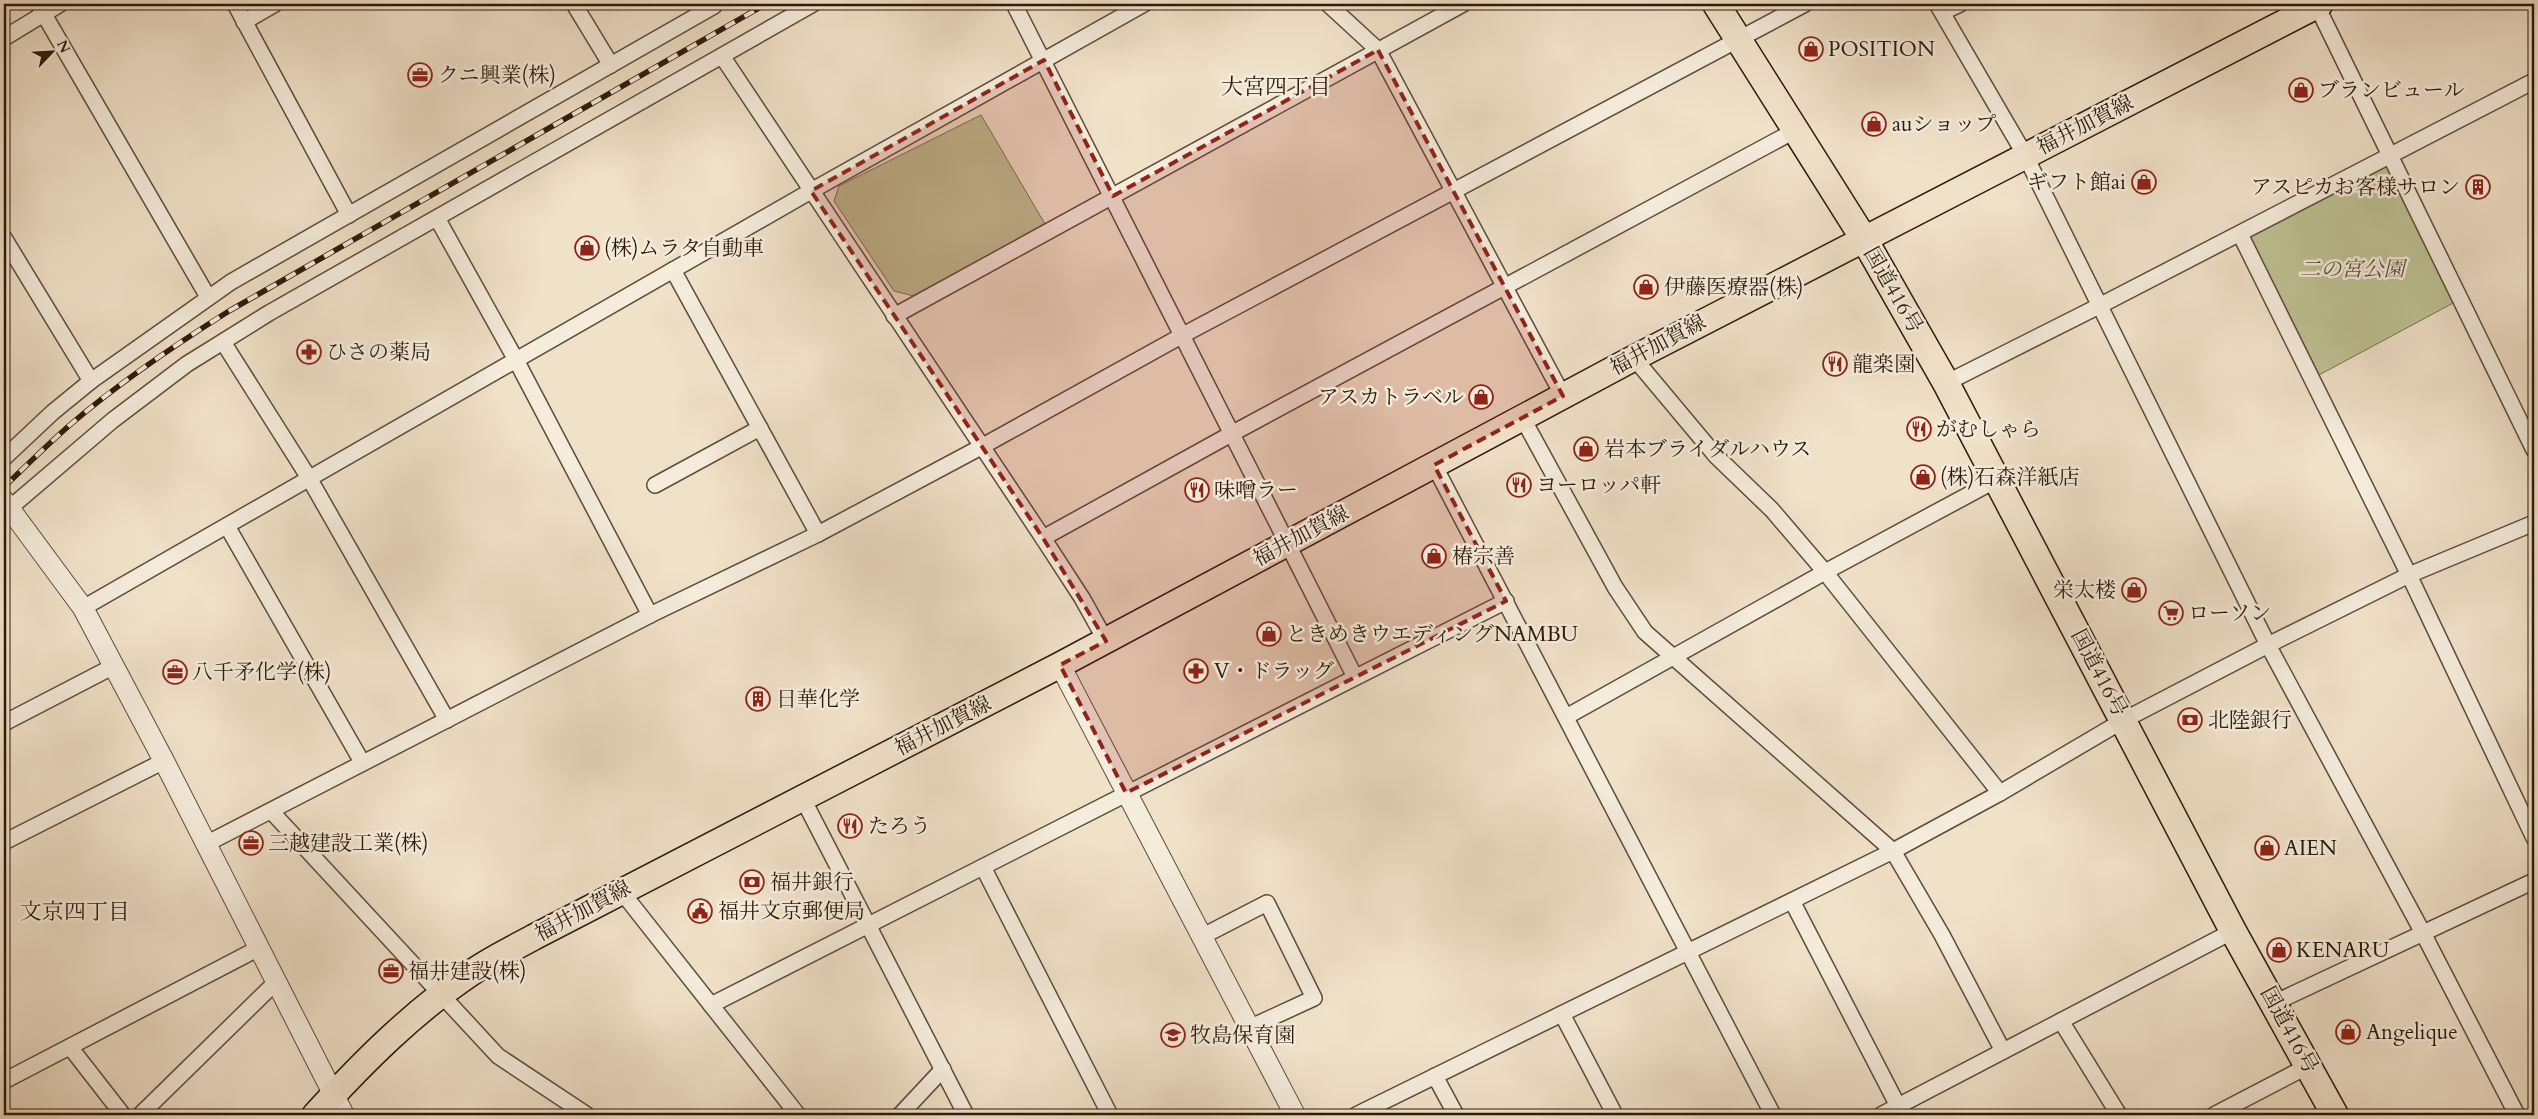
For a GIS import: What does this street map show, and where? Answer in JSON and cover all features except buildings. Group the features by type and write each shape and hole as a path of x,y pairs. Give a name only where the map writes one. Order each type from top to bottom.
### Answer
{"highway":[{"name":"国道416号","path":"1716,4 1864,239 1946,383 2233,931 2335,1115"}],"main road":[{"name":"福井加賀線","path":"315,1115 339,1105 378,1048 443,994 475,971 622,891 1106,641 1634,358 2318,4"}],"street":[{"path":"4,38 41,8 60,4"},
{"path":"235,4 349,214"},
{"path":"244,22 275,4"},
{"path":"574,4 611,65"},
{"path":"4,458 53,412 91,381 208,298 349,214 714,6 713,4"},
{"path":"339,1105 164,761 83,608 6,507 113,420 187,364 270,313 813,4"},
{"path":"1014,4 1355,677"},
{"path":"83,608 811,191 1144,4"},
{"path":"1328,4 1378,50 1563,396"},
{"path":"894,316 1463,4"},
{"path":"206,844 650,615 818,534 981,447 1183,335 1804,4"},
{"path":"1960,4 1940,8 2025,155 2268,645 2423,933 2517,1115"},
{"path":"2318,4 2534,450"},
{"path":"41,8 208,298"},
{"path":"722,56 1043,538 1082,598 1106,641"},
{"path":"1946,383 2240,234 2534,81"},
{"path":"1043,538 1233,433 1796,130"},
{"path":"437,218 516,360 650,615"},
{"path":"2240,234 2409,575 2534,838"},
{"path":"4,238 91,381"},
{"path":"674,270 818,534"},
{"path":"223,342 309,478 446,720"},
{"path":"1634,358 1716,456 1772,510 1825,572 2000,793"},
{"path":"1522,417 1615,587 1645,632 1893,851 1942,935 2003,1051"},
{"path":"655,485 760,428"},
{"path":"1434,465 1773,1115"},
{"path":"1566,717 1825,572 1996,480"},
{"path":"1356,1115 1893,851 2000,793 2124,720 2268,645 2409,575 2534,523"},
{"path":"226,526 362,762"},
{"path":"711,1005 1506,600"},
{"path":"1060,665 1295,1115"},
{"path":"4,723 114,666"},
{"path":"4,842 164,761"},
{"path":"803,798 867,926 966,1115"},
{"path":"271,810 443,994 498,1056 587,1115"},
{"path":"983,866 1110,1115"},
{"path":"2274,1003 2534,882"},
{"path":"622,891 798,1115"},
{"path":"1792,901 1898,1106"},
{"path":"1201,936 1267,902 1314,998 1249,1028"},
{"path":"1880,1115 2233,931"},
{"path":"4,1081 259,948"},
{"path":"140,1115 276,982"},
{"path":"1562,1014 1615,1115"},
{"path":"2061,1021 2119,1115"},
{"path":"70,1047 123,1115"},
{"path":"2214,1115 2308,1066"},
{"path":"900,1115 942,1069"},
{"path":"1435,1076 1456,1115"}],"highlighted area":[{"path":"1378,50 1563,396 1434,465 1506,601 1126,793 1060,665 1106,641 1043,538 811,191 1044,60 1113,196"}],"green space":[{"path":"981,115 1045,224 914,296 894,291 834,201 839,186"},
{"name":"二の宮公園","path":"2385,163 2455,302 2319,375 2249,235"}],"railway":[{"path":"4,487 62,432 109,393 229,311 766,4"}],"place":[{"name":"POSITION","path":"1811,49"},
{"name":"クニ興業(株)","path":"420,75"},
{"name":"ブランビュール","path":"2301,90"},
{"name":"auショップ","path":"1874,124"},
{"name":"ギフト館ai","path":"2144,182"},
{"name":"アスピカお客様サロン","path":"2478,187"},
{"name":"(株)ムラタ自動車","path":"587,248"},
{"name":"伊藤医療器(株)","path":"1646,287"},
{"name":"ひさの薬局","path":"309,352"},
{"name":"龍楽園","path":"1835,364"},
{"name":"アスカトラベル","path":"1481,397"},
{"name":"がむしゃら","path":"1919,429"},
{"name":"岩本ブライダルハウス","path":"1586,449"},
{"name":"(株)石森洋紙店","path":"1923,477"},
{"name":"ヨーロッパ軒","path":"1519,485"},
{"name":"味噌ラー","path":"1197,490"},
{"name":"椿宗善","path":"1434,556"},
{"name":"栄太楼","path":"2134,590"},
{"name":"ローソン","path":"2171,613"},
{"name":"ときめきウエディングNAMBU","path":"1269,634"},
{"name":"V・ドラッグ","path":"1196,671"},
{"name":"八千矛化学(株)","path":"175,672"},
{"name":"日華化学","path":"758,699"},
{"name":"北陸銀行","path":"2190,720"},
{"name":"たろう","path":"850,826"},
{"name":"三越建設工業(株)","path":"251,843"},
{"name":"AIEN","path":"2267,848"},
{"name":"福井銀行","path":"752,882"},
{"name":"福井文京郵便局","path":"700,911"},
{"name":"KENARU","path":"2279,950"},
{"name":"福井建設(株)","path":"391,971"},
{"name":"Angelique","path":"2348,1032"},
{"name":"牧島保育園","path":"1173,1035"}],"district":[{"name":"大宮四丁目","path":"1276,87"},
{"name":"文京四丁目","path":"75,912"}]}
